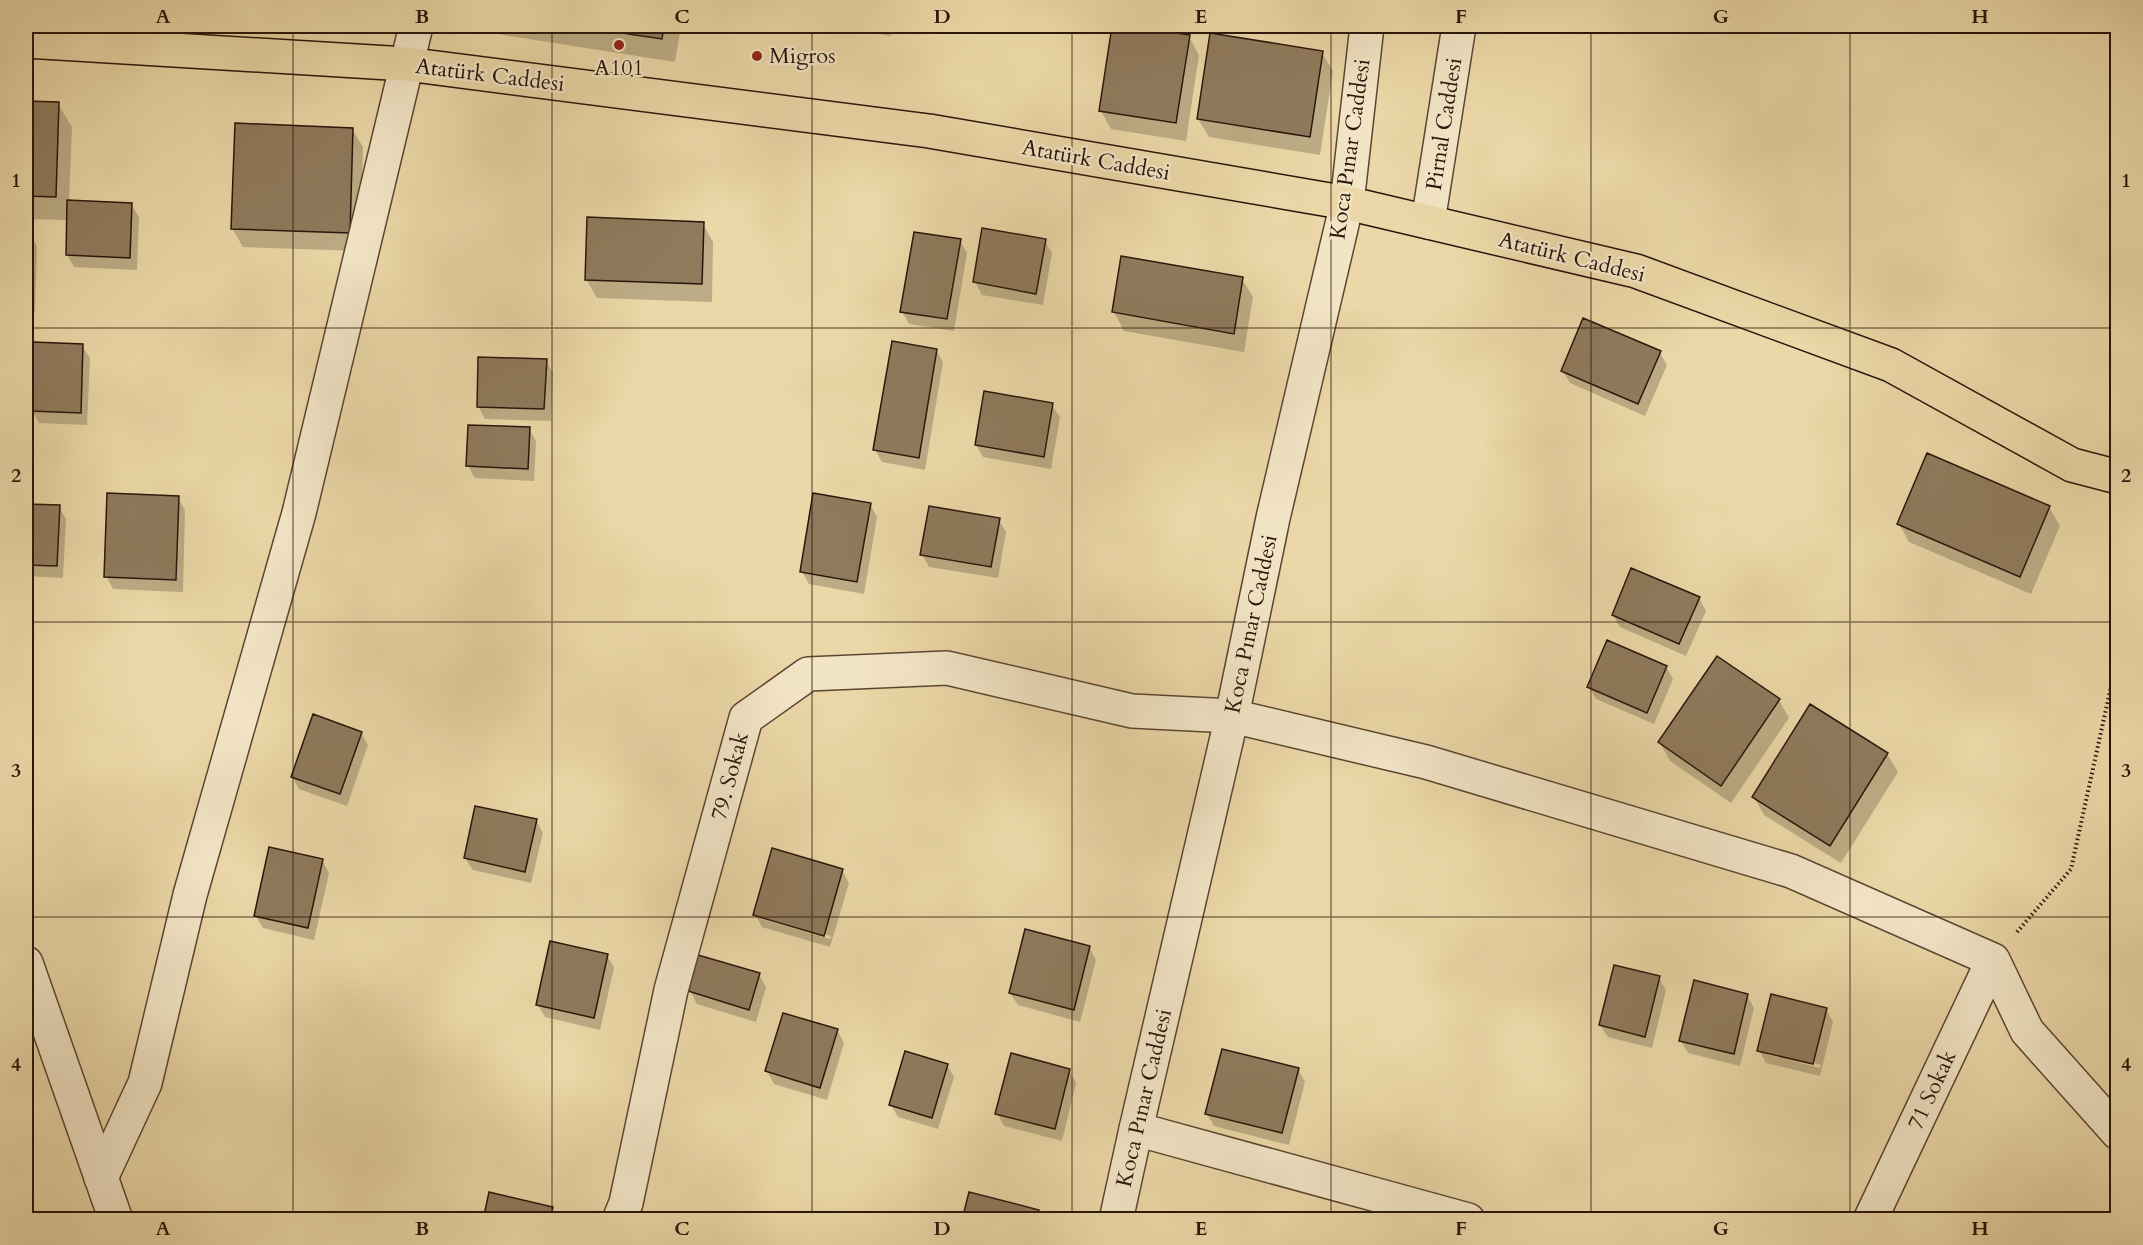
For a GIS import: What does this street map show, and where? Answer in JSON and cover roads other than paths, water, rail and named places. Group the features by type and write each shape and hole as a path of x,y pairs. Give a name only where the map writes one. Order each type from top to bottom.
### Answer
{"main road":[{"name":"Atatürk Caddesi","path":"26,41 406,64 928,131 1347,203 1636,271 1891,365 2072,465 2118,477"}],"street":[{"path":"101,1178 146,1083 189,895 299,513 416,26"},
{"name":"Koca Pınar Caddesi","path":"1116,1220 1347,203 1367,26"},
{"name":"Pirnal Caddesi","path":"1428,222 1459,26"},
{"name":"79. Sokak","path":"619,1220 626,1203 671,990 746,718 808,674 947,668 1132,711 1232,716 1426,762 1791,871 1993,960"},
{"path":"1993,960 2027,1031 2118,1133"},
{"name":"71 Sokak","path":"1870,1220 1993,960"},
{"path":"26,963 116,1220"},
{"path":"1136,1129 1468,1220"}],"place":[{"name":"A101","path":"619,45"},
{"name":"Migros","path":"757,56"}]}
